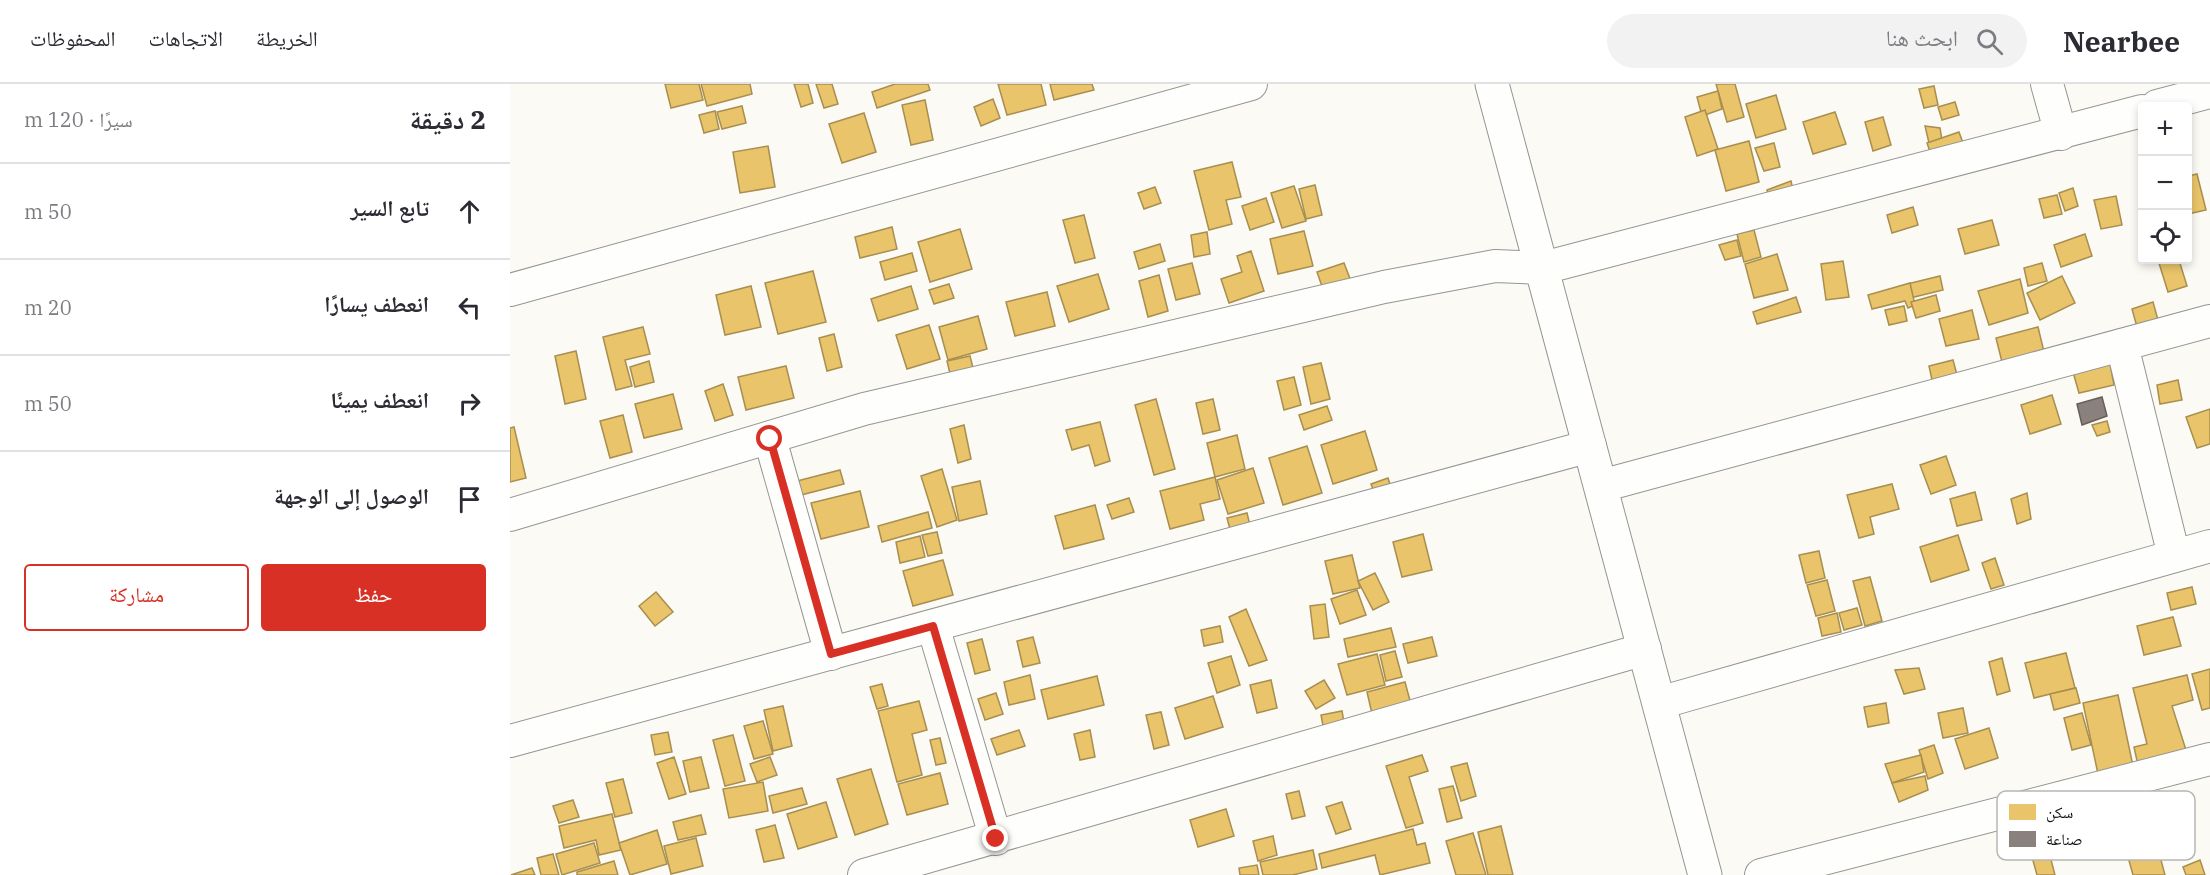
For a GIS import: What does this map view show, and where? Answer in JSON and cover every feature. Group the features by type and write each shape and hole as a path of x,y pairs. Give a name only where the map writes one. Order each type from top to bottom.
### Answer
{"street":[{"path":"510,290 1251,84"},
{"path":"1492,84 1706,875"},
{"path":"2047,84 2061,134"},
{"path":"2172,102 2210,92"},
{"path":"510,516 864,409 1384,287 1495,266 1543,268 2138,112"},
{"path":"1601,486 2210,321"},
{"path":"2122,345 2174,556"},
{"path":"770,439 831,654"},
{"path":"510,741 1590,446"},
{"path":"1659,704 2210,546"},
{"path":"933,626 996,839"},
{"path":"864,875 996,839 1645,649"},
{"path":"2086,791 2210,759"},
{"path":"1761,875 1997,814"}],"building: سكن":[{"path":"665,84 699,84 703,100 671,108"},
{"path":"701,84 750,84 752,94 707,106"},
{"path":"794,84 808,84 813,103 801,107"},
{"path":"816,84 832,84 838,104 824,108"},
{"path":"895,84 928,84 930,90 877,108 872,92"},
{"path":"998,84 1041,84 1046,105 1007,115"},
{"path":"1050,84 1092,84 1094,90 1054,100"},
{"path":"1716,84 1735,84 1744,117 1727,122"},
{"path":"1934,86 1938,105 1924,108 1919,89"},
{"path":"1718,91 1722,109 1702,116 1697,97"},
{"path":"1776,95 1786,129 1756,138 1746,104"},
{"path":"993,99 1000,118 981,126 974,107"},
{"path":"925,100 933,140 911,145 902,105"},
{"path":"1955,102 1959,115 1942,120 1938,107"},
{"path":"742,106 746,123 722,129 717,112"},
{"path":"1705,110 1718,149 1697,156 1685,117"},
{"path":"715,111 719,129 704,133 699,115"},
{"path":"1835,112 1846,144 1813,154 1803,122"},
{"path":"864,113 876,152 842,163 829,124"},
{"path":"1883,117 1891,145 1873,151 1865,122"},
{"path":"1925,126 1940,128 1942,140 1929,143"},
{"path":"1959,132 1966,151 1934,163 1927,143"},
{"path":"1749,141 1759,182 1726,191 1715,150"},
{"path":"1774,143 1780,167 1764,171 1755,148"},
{"path":"768,146 775,187 740,193 733,152"},
{"path":"1232,162 1241,197 1226,200 1232,224 1209,230 1194,171"},
{"path":"2197,174 2206,210 2192,213 2192,210 2192,175"},
{"path":"1791,181 1794,195 1769,201 1767,190"},
{"path":"1315,185 1322,215 1306,219 1299,189"},
{"path":"1294,186 1306,221 1282,228 1271,193"},
{"path":"1155,187 1161,203 1144,209 1138,193"},
{"path":"2073,188 2078,206 2065,211 2059,193"},
{"path":"2057,195 2062,214 2044,218 2039,199"},
{"path":"2116,196 2122,225 2101,229 2094,200"},
{"path":"1266,198 1274,222 1250,230 1242,206"},
{"path":"1913,207 1918,225 1892,233 1887,215"},
{"path":"1084,215 1095,258 1075,263 1063,220"},
{"path":"1992,220 1999,245 1965,254 1958,229"},
{"path":"892,227 897,249 860,258 855,237"},
{"path":"960,229 972,269 930,282 918,242"},
{"path":"1754,230 1761,257 1744,262 1737,234"},
{"path":"1304,231 1313,266 1278,274 1270,239"},
{"path":"1207,232 1210,254 1194,257 1191,235"},
{"path":"2085,234 2092,256 2061,267 2054,245"},
{"path":"1737,240 1741,256 1725,260 1719,245"},
{"path":"1160,244 1165,261 1139,269 1134,252"},
{"path":"1251,251 1264,291 1229,303 1221,279 1242,272 1237,256"},
{"path":"912,253 917,271 885,280 880,262"},
{"path":"1777,254 1788,290 1754,298 1745,264"},
{"path":"1843,261 1849,297 1826,300 1821,264"},
{"path":"1192,263 1200,294 1176,300 1168,269"},
{"path":"1344,263 1354,289 1326,298 1317,272"},
{"path":"2042,263 2047,281 2028,286 2024,268"},
{"path":"2159,264 2180,264 2187,286 2168,292"},
{"path":"813,271 826,322 778,334 765,283"},
{"path":"1098,274 1109,309 1069,322 1057,286"},
{"path":"1159,275 1168,311 1148,317 1139,281"},
{"path":"1940,276 1943,290 1910,298 1907,284"},
{"path":"2062,276 2075,303 2040,320 2027,293"},
{"path":"2020,279 2028,313 1989,325 1978,291"},
{"path":"1910,283 1915,305 1908,308 1905,301 1872,309 1868,295"},
{"path":"949,284 954,298 934,304 929,290"},
{"path":"751,286 761,327 725,335 716,295"},
{"path":"911,286 918,309 878,321 871,299"},
{"path":"1047,292 1055,326 1015,336 1006,302"},
{"path":"1936,295 1940,311 1916,318 1911,302"},
{"path":"1796,297 1801,312 1757,324 1753,312"},
{"path":"2153,302 2158,320 2137,327 2132,309"},
{"path":"1904,306 1907,321 1889,325 1885,310"},
{"path":"1972,310 1979,339 1946,346 1939,319"},
{"path":"978,316 987,349 948,360 939,327"},
{"path":"929,325 940,359 907,369 896,335"},
{"path":"643,327 650,354 625,360 632,386 616,390 603,337"},
{"path":"2038,327 2046,360 2004,370 1996,338"},
{"path":"834,334 842,367 827,371 819,338"},
{"path":"576,351 586,399 565,404 555,356"},
{"path":"970,356 975,376 952,382 947,361"},
{"path":"1953,360 1957,375 1932,380 1929,366"},
{"path":"649,361 654,382 635,387 630,367"},
{"path":"1321,363 1330,399 1311,404 1303,367"},
{"path":"2110,364 2114,385 2079,393 2073,372"},
{"path":"786,366 794,398 746,410 738,377"},
{"path":"1294,377 1301,405 1284,410 1277,381"},
{"path":"2178,380 2182,400 2160,404 2157,385"},
{"path":"723,384 733,415 715,421 705,391"},
{"path":"673,394 682,429 644,438 635,404"},
{"path":"2052,395 2061,424 2030,434 2021,405"},
{"path":"1156,399 1175,469 1154,475 1135,405"},
{"path":"1213,399 1220,430 1203,434 1196,403"},
{"path":"1327,406 1332,420 1304,430 1299,415"},
{"path":"2210,409 2210,444 2197,448 2186,417"},
{"path":"623,415 632,452 610,458 600,421"},
{"path":"2107,421 2110,432 2097,436 2092,425"},
{"path":"1100,422 1110,461 1095,466 1089,445 1072,450 1066,430"},
{"path":"964,425 971,459 958,463 950,429"},
{"path":"514,427 526,478 510,482 510,428"},
{"path":"1365,431 1377,470 1333,484 1321,445"},
{"path":"1237,435 1245,469 1215,477 1207,443"},
{"path":"1307,446 1322,493 1283,505 1269,458"},
{"path":"1946,456 1956,485 1931,494 1920,465"},
{"path":"1253,468 1264,503 1228,514 1217,480"},
{"path":"942,469 957,520 937,527 921,476"},
{"path":"840,470 844,484 801,495 797,481"},
{"path":"1215,477 1220,499 1200,504 1204,520 1170,529 1160,491"},
{"path":"1388,478 1397,506 1381,512 1371,484"},
{"path":"980,481 987,514 959,521 952,487"},
{"path":"1892,484 1899,509 1870,517 1874,534 1859,538 1847,495"},
{"path":"860,491 869,527 821,539 811,503"},
{"path":"1975,492 1982,520 1957,526 1950,499"},
{"path":"2027,493 2031,519 2017,524 2011,499"},
{"path":"1129,498 1134,512 1112,519 1107,505"},
{"path":"1095,505 1104,539 1064,549 1055,516"},
{"path":"928,512 932,528 882,542 878,526"},
{"path":"1247,513 1253,538 1234,544 1227,518"},
{"path":"937,532 942,553 928,556 922,535"},
{"path":"1423,534 1432,570 1402,577 1393,542"},
{"path":"1958,535 1969,570 1931,582 1920,547"},
{"path":"920,536 925,557 900,563 896,542"},
{"path":"1819,551 1825,578 1806,583 1799,555"},
{"path":"1352,555 1360,588 1333,594 1325,561"},
{"path":"1995,558 2004,585 1991,589 1982,563"},
{"path":"943,560 953,595 913,606 903,571"},
{"path":"1375,573 1389,602 1373,610 1358,581"},
{"path":"1870,577 1882,621 1865,626 1853,581"},
{"path":"1827,580 1835,611 1816,616 1807,585"},
{"path":"2192,587 2196,604 2171,610 2167,593"},
{"path":"1357,590 1366,615 1340,624 1331,599"},
{"path":"656,592 673,612 655,626 639,606"},
{"path":"1325,604 1329,637 1314,639 1310,606"},
{"path":"1857,608 1862,625 1844,630 1839,613"},
{"path":"1246,609 1267,660 1249,666 1229,617"},
{"path":"1837,613 1841,632 1822,636 1818,618"},
{"path":"2173,617 2181,646 2144,655 2137,626"},
{"path":"1220,626 1223,642 1204,646 1201,630"},
{"path":"1391,628 1396,647 1348,657 1344,639"},
{"path":"1033,637 1040,663 1023,667 1017,641"},
{"path":"1432,637 1437,656 1408,663 1403,644"},
{"path":"982,639 990,670 975,674 967,643"},
{"path":"1395,651 1402,677 1386,681 1380,655"},
{"path":"2066,653 2075,688 2034,698 2025,663"},
{"path":"1377,654 1385,685 1347,695 1338,664"},
{"path":"1231,656 1240,685 1217,693 1208,663"},
{"path":"2002,658 2010,691 1997,695 1989,662"},
{"path":"1919,668 1925,689 1904,694 1895,670"},
{"path":"2210,669 2210,708 2202,710 2192,674"},
{"path":"1030,675 1035,699 1009,705 1004,682"},
{"path":"2187,675 2193,700 2172,706 2186,750 2139,770 2134,747 2147,744 2133,688"},
{"path":"1097,676 1104,705 1048,719 1041,690"},
{"path":"1271,680 1277,708 1257,713 1250,685"},
{"path":"1324,680 1335,698 1316,709 1305,691"},
{"path":"1405,682 1412,708 1373,718 1367,692"},
{"path":"882,684 888,706 877,709 870,687"},
{"path":"2076,688 2080,703 2054,710 2050,694"},
{"path":"996,693 1003,714 985,720 978,699"},
{"path":"2118,695 2133,766 2098,774 2083,703"},
{"path":"1213,696 1223,727 1185,739 1175,708"},
{"path":"919,701 927,730 912,734 922,775 897,782 878,711"},
{"path":"1886,703 1889,723 1868,727 1864,707"},
{"path":"783,706 792,746 773,751 764,710"},
{"path":"1963,708 1968,733 1943,738 1938,713"},
{"path":"1342,711 1345,728 1324,731 1321,715"},
{"path":"1161,712 1169,745 1154,749 1146,715"},
{"path":"2082,713 2091,745 2072,750 2064,718"},
{"path":"763,721 773,754 754,759 744,726"},
{"path":"1989,728 1998,758 1965,769 1955,739"},
{"path":"1019,730 1025,746 997,755 991,739"},
{"path":"1090,730 1095,757 1080,760 1074,734"},
{"path":"668,732 672,752 655,755 651,735"},
{"path":"733,735 745,781 725,786 713,740"},
{"path":"940,738 946,763 936,765 930,740"},
{"path":"1934,745 1943,773 1928,779 1919,750"},
{"path":"1422,755 1428,771 1409,777 1423,823 1406,828 1386,766"},
{"path":"1921,755 1924,772 1892,783 1885,764"},
{"path":"674,757 686,794 669,799 657,763"},
{"path":"701,757 709,788 690,792 683,761"},
{"path":"770,757 777,775 757,782 750,764"},
{"path":"1467,763 1476,796 1461,801 1451,767"},
{"path":"871,769 888,824 855,835 837,779"},
{"path":"940,773 948,804 907,815 898,784"},
{"path":"1925,776 1928,790 1899,802 1892,783"},
{"path":"623,779 632,813 615,817 606,783"},
{"path":"763,782 768,811 729,818 723,789"},
{"path":"1453,786 1462,818 1447,822 1439,789"},
{"path":"802,788 807,804 773,813 769,796"},
{"path":"1299,791 1305,816 1292,819 1286,794"},
{"path":"573,800 579,817 559,823 553,806"},
{"path":"826,802 837,837 798,849 787,814"},
{"path":"1342,802 1351,829 1336,834 1326,807"},
{"path":"1226,809 1234,836 1198,847 1190,820"},
{"path":"612,814 621,850 599,855 596,840 564,848 559,826"},
{"path":"701,815 706,834 678,840 673,822"},
{"path":"775,825 784,858 764,862 756,830"},
{"path":"1501,826 1513,875 1488,875 1478,832"},
{"path":"1413,829 1417,845 1425,843 1430,863 1380,875 1375,855 1322,868 1319,854"},
{"path":"657,830 667,864 630,875 619,843"},
{"path":"1473,833 1486,875 1456,875 1446,841"},
{"path":"1273,836 1277,855 1258,861 1253,841"},
{"path":"696,838 703,866 671,874 664,846"},
{"path":"594,843 600,863 562,875 556,854"},
{"path":"1313,850 1317,869 1293,875 1263,875 1260,862"},
{"path":"553,854 559,875 541,875 537,858"},
{"path":"2033,860 2051,860 2055,875 2037,875"},
{"path":"2129,860 2161,860 2165,875 2133,875"},
{"path":"2200,860 2205,875 2186,875 2183,867"},
{"path":"614,861 618,875 577,875 577,872"},
{"path":"1257,865 1259,875 1240,875 1239,868"},
{"path":"532,868 535,875 511,875"}],"building: صناعة":[{"path":"2102,397 2107,416 2082,425 2077,404"}],"route":[{"path":"770,439 831,654 933,626 996,839"}]}
